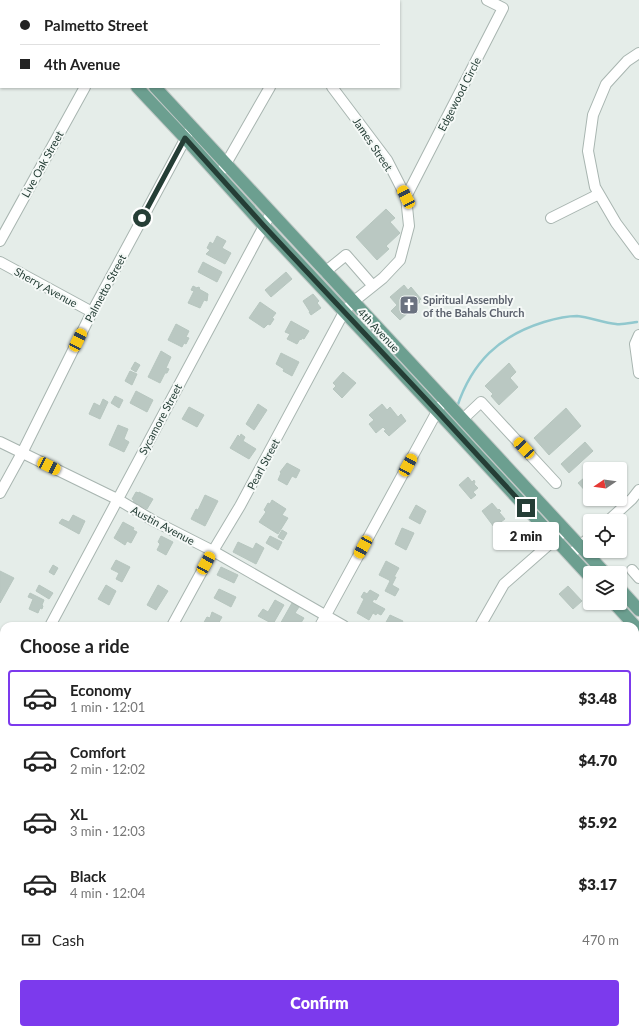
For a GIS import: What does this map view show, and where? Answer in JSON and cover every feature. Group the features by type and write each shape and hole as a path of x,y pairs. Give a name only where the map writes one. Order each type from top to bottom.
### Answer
{"main road":[{"name":"4th Avenue","path":"138,88 583,570"},
{"name":"4th Avenue","path":"156,88 599,566"},
{"path":"627,596 638,607"},
{"path":"620,610 631,622"}],"street":[{"name":"Edgewood Circle","path":"406,197 503,8 487,0"},
{"path":"639,53 627,61 606,84 593,115 588,152 595,188 616,223 639,254"},
{"name":"Live Oak Street","path":"0,241 84,88"},
{"path":"219,176 269,88"},
{"name":"James Street","path":"334,88 387,160 406,197 409,226 400,260 383,278 353,302"},
{"name":"Palmetto Street","path":"0,493 22,453 92,312 191,126"},
{"path":"551,218 599,194"},
{"name":"Sycamore Street","path":"52,622 271,213"},
{"path":"325,272 346,255 373,286"},
{"name":"Sherry Avenue","path":"0,262 92,312"},
{"name":"Pearl Street","path":"174,622 213,551 240,506 344,312 353,302"},
{"path":"639,335 635,344 639,373"},
{"path":"322,622 444,399"},
{"path":"463,419 481,402 556,483"},
{"name":"Austin Avenue","path":"0,442 117,500 213,551 337,622"},
{"path":"616,514 632,499 639,490"},
{"path":"482,622 504,584 565,530"},
{"path":"570,555 583,543"},
{"path":"632,570 639,578"}],"building":[{"path":"386,209 395,218 390,222 400,233 386,246 389,249 377,260 356,237"},
{"path":"217,236 226,241 222,248 231,253 225,264 206,254 210,250 207,248 210,242 213,244"},
{"path":"203,262 222,272 217,282 198,272"},
{"path":"286,272 292,279 271,297 265,290"},
{"path":"404,285 408,290 411,287 421,299 419,301 420,302 400,320 391,311 397,305 390,297"},
{"path":"193,286 200,288 199,289 208,294 207,301 204,300 200,308 188,303 194,291 191,290"},
{"path":"313,294 319,301 317,303 321,308 311,315 303,301"},
{"path":"260,302 276,313 272,318 274,319 270,325 268,324 264,328 249,318"},
{"path":"291,321 309,331 304,339 300,339 297,344 287,339 290,334 285,332"},
{"path":"176,324 189,331 186,337 189,338 186,344 184,343 182,347 168,340"},
{"path":"161,351 171,357 166,368 169,369 167,373 165,373 160,383 148,377"},
{"path":"281,353 299,362 292,376 283,371 284,369 276,364"},
{"path":"135,362 140,365 136,372 131,369"},
{"path":"509,363 516,372 510,378 518,387 499,405 491,396 493,394 485,386"},
{"path":"130,371 137,374 132,385 125,381"},
{"path":"343,372 356,383 342,398 333,389 336,386 333,383"},
{"path":"136,391 153,400 147,412 130,403"},
{"path":"115,396 123,400 119,408 111,403"},
{"path":"103,399 108,402 100,419 89,414 94,403 100,406"},
{"path":"258,404 267,410 254,430 246,424"},
{"path":"382,404 387,410 390,407 398,417 401,414 406,421 389,436 384,431 386,430 383,427 376,433 369,424 374,420 369,415"},
{"path":"189,407 204,415 197,427 182,419"},
{"path":"566,408 581,426 549,455 534,438"},
{"path":"118,425 128,429 124,439 129,442 124,452 109,445"},
{"path":"241,434 245,437 243,441 256,449 249,459 230,448 238,435 240,437"},
{"path":"585,442 593,451 569,473 561,464"},
{"path":"287,463 300,470 296,478 292,476 287,485 278,480 281,473 280,472"},
{"path":"468,477 472,482 474,480 474,484 478,488 473,492 476,495 471,499 459,485"},
{"path":"583,479 583,488 578,483"},
{"path":"136,492 153,499 147,509 133,502 134,500 132,499"},
{"path":"205,495 218,501 205,526 191,519 196,509 198,510"},
{"path":"272,500 286,509 282,515 288,518 278,534 259,522 266,512 264,510 268,503 270,504"},
{"path":"492,503 498,510 499,509 501,511 499,512 505,519 494,527 482,511"},
{"path":"416,505 426,511 420,524 409,518"},
{"path":"73,515 85,521 79,534 59,523 62,519 69,522"},
{"path":"123,522 134,528 133,530 137,532 131,543 127,541 125,545 114,538"},
{"path":"402,528 414,533 406,550 395,544"},
{"path":"282,530 287,533 283,540 278,537"},
{"path":"161,536 173,542 166,555 157,550 160,544 158,542"},
{"path":"270,536 282,542 278,550 266,543"},
{"path":"238,542 253,549 256,543 264,548 256,564 233,552"},
{"path":"116,560 130,567 122,582 116,579 119,573 111,569"},
{"path":"386,561 399,568 392,585 399,589 395,596 385,591 390,581 379,575"},
{"path":"53,565 58,568 54,575 49,572"},
{"path":"221,567 238,575 234,583 217,575"},
{"path":"0,571 14,578 0,603"},
{"path":"39,585 53,593 49,599 36,591"},
{"path":"106,585 116,591 109,605 98,599"},
{"path":"158,585 168,591 156,610 147,605"},
{"path":"568,586 582,601 573,609 559,594"},
{"path":"219,589 236,597 231,607 214,598"},
{"path":"370,590 379,595 376,600 374,599 372,602 385,609 381,615 377,613 376,615 373,613 374,611 369,620 357,613 364,599 361,597 364,592 367,594"},
{"path":"30,593 44,600 42,609 40,608 38,613 29,609 33,599 28,597"},
{"path":"275,600 284,605 274,622 269,622 258,616 263,609 268,612"},
{"path":"292,603 299,607 295,613 304,618 302,622 281,622"},
{"path":"212,612 222,617 219,622 204,622 207,617 210,618"},
{"path":"390,615 403,621 402,622 386,622"}],"waterway":[{"path":"457,407 463,391 479,364 501,343 528,328 544,322 573,316 618,324 637,322"}],"place":[{"name":"Spiritual Assembly of the Bahals Church","path":"409,305"}],"route":[{"path":"142,218 185,138 264,226 526,508"}]}
